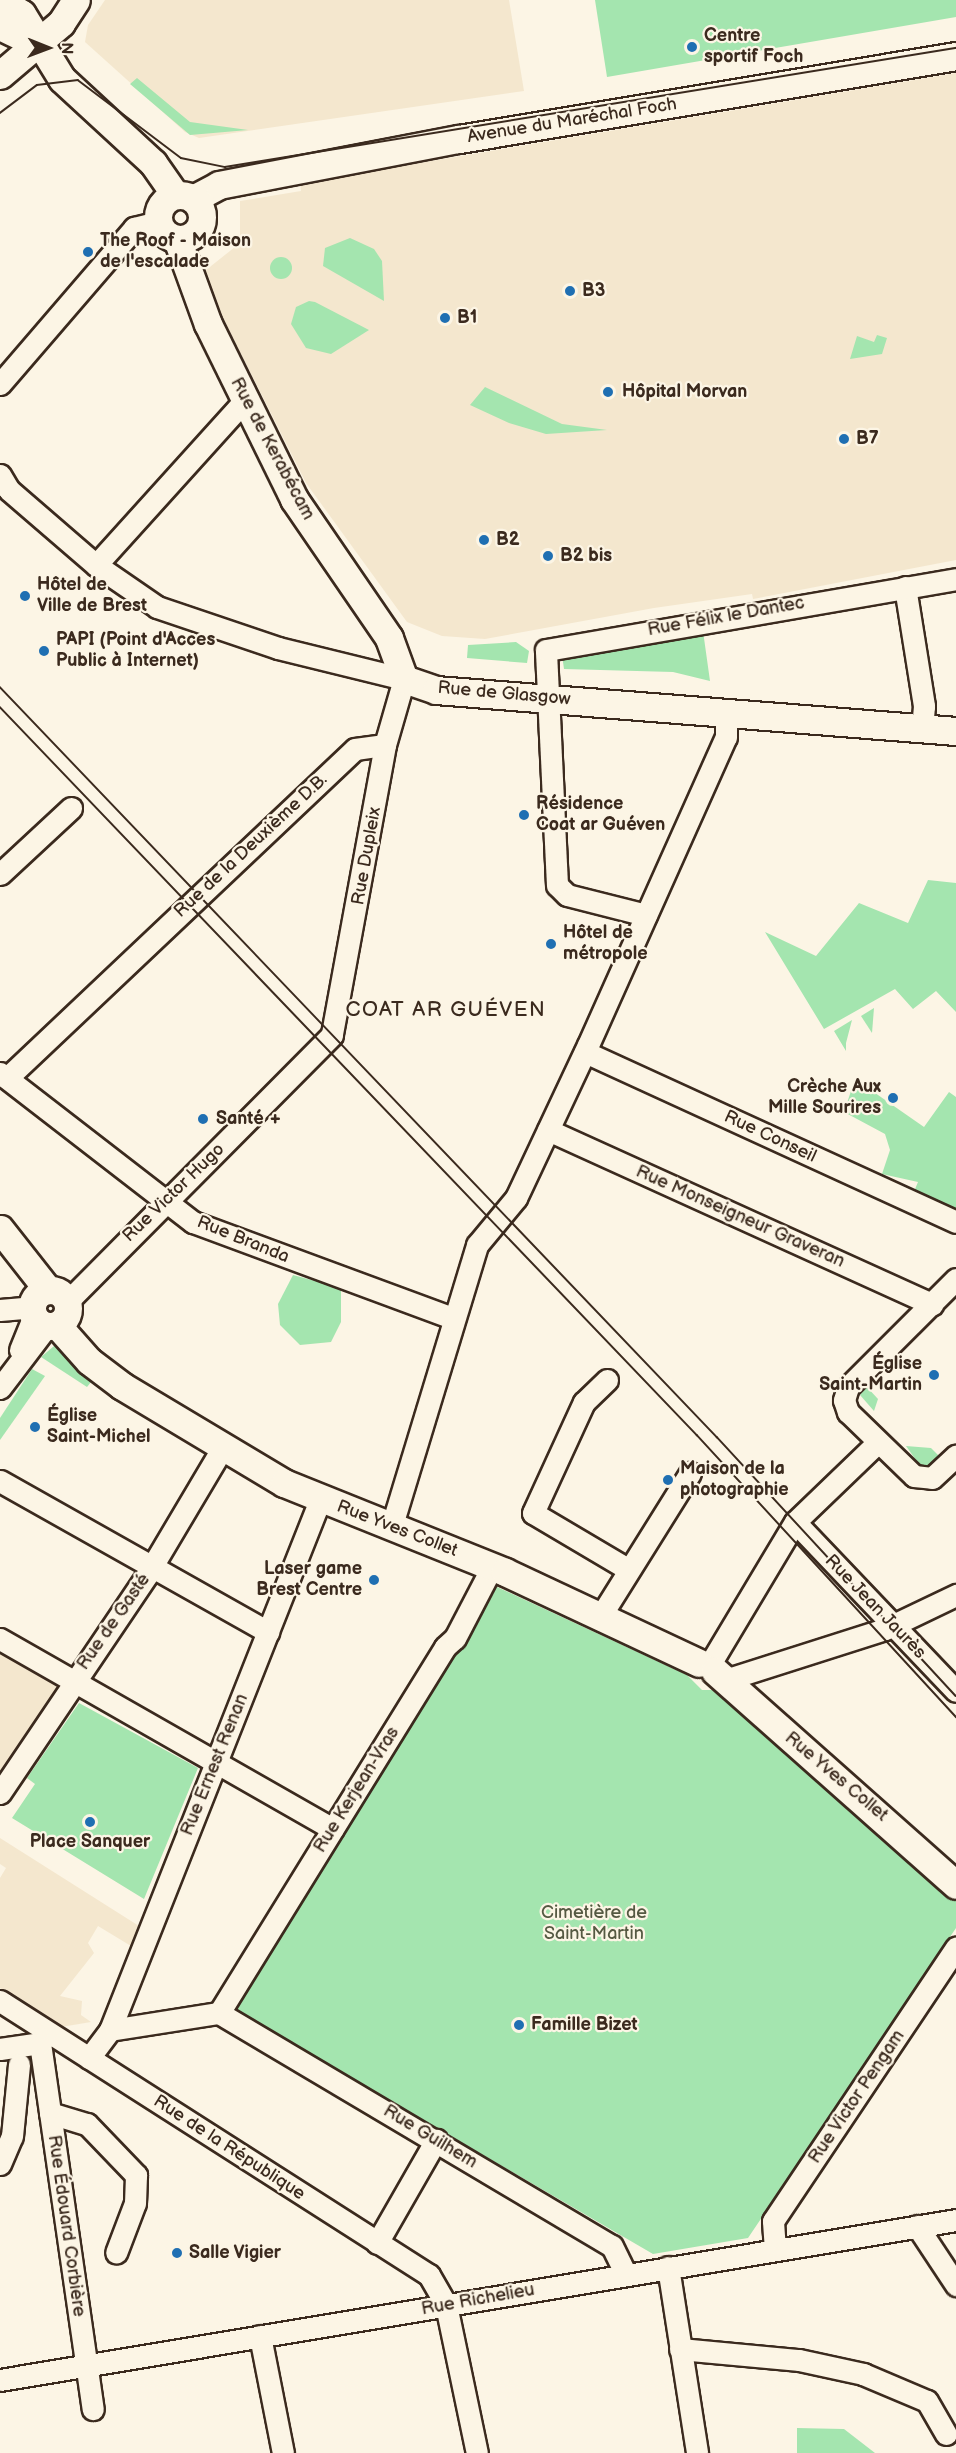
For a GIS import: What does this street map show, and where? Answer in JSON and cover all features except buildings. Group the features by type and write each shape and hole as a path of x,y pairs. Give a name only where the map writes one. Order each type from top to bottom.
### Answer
{"main road":[{"path":"1,0 22,14 37,44 67,85 162,172 202,214 200,227 189,238 167,230 162,204 184,197"},
{"path":"37,44 60,0"},
{"path":"0,75 37,44 76,0"},
{"path":"0,26 37,44"},
{"name":"Avenue du Maréchal Foch","path":"184,197 219,184 459,139 956,56"},
{"name":"Rue de Kerabécam","path":"167,230 245,400 294,499 389,639 405,679"},
{"name":"Rue de Glasgow","path":"405,679 436,690 726,710 956,731"},
{"path":"0,1229 49,1308"},
{"path":"0,1236 49,1308"},
{"name":"Rue Yves Collet","path":"49,1308 107,1375 224,1447 320,1500 392,1525 492,1567 713,1668 956,1885"}],"street":[{"path":"0,382 134,228 167,230"},
{"path":"96,565 245,400"},
{"name":"Rue de Glasgow","path":"1,477 96,565 188,621 405,679"},
{"name":"Rue Félix le Dantec","path":"646,915 561,891 549,699 544,657 551,646 956,579"},
{"path":"905,587 924,706 922,727"},
{"name":"Rue Dupleix","path":"332,1035 386,745 405,679"},
{"path":"392,1525 477,1245 502,1215 548,1130 585,1052 726,737 726,710"},
{"name":"Rue de la Deuxième D.B.","path":"4,1076 355,749 386,745"},
{"path":"0,874 71,808"},
{"name":"Rue Victor Hugo","path":"49,1308 116,1249 332,1035"},
{"name":"Rue Conseil","path":"585,1052 956,1222"},
{"name":"Rue Branda","path":"4,1076 165,1199 213,1231 453,1318"},
{"name":"Rue Monseigneur Graveran","path":"548,1130 932,1304"},
{"path":"956,1279 845,1393 848,1412 920,1479 937,1475 956,1456"},
{"path":"0,1310 49,1308"},
{"path":"5,1380 49,1308"},
{"path":"607,1380 584,1402 533,1513 626,1568"},
{"path":"713,1668 795,1522 878,1442"},
{"name":"Rue de Gasté","path":"0,1793 71,1682 152,1567 224,1447"},
{"path":"600,1617 626,1568 690,1473"},
{"path":"0,1481 268,1632"},
{"name":"Rue Ernest Renan","path":"89,2058 111,2030 320,1500"},
{"name":"Rue Jean Jaurès","path":"795,1522 956,1691"},
{"name":"Rue Kerjean-Vras","path":"219,2013 445,1647 455,1638 492,1567"},
{"path":"713,1668 894,1626 956,1595"},
{"path":"0,1640 333,1828"},
{"name":"Rue Victor Pengam","path":"775,2250 773,2221 956,1948"},
{"name":"Rue de la République","path":"0,2001 44,2038 89,2058 429,2275 446,2305 477,2453"},
{"path":"111,2030 219,2013"},
{"name":"Rue Guilhem","path":"219,2013 612,2246 626,2275"},
{"path":"0,2049 44,2038"},
{"name":"Rue Édouard Corbière","path":"44,2038 50,2113 93,2409"},
{"path":"0,2164 12,2136 19,2064"},
{"path":"50,2113 75,2116 87,2124 136,2175 135,2203 116,2253"},
{"path":"377,2243 436,2140"},
{"name":"Rue Richelieu","path":"0,2380 956,2220"},
{"path":"917,2226 956,2285"},
{"path":"668,2267 697,2453"},
{"path":"260,2336 283,2453"},
{"path":"680,2349 799,2360 863,2374 927,2401 946,2434"}],"shaded area":[{"path":"105,0 509,0 524,91 199,138 185,132 85,42 88,25"},
{"name":"Hôpital Morvan","path":"956,73 956,560 753,599 752,594 654,608 485,639 442,636 407,622 306,483 201,274 240,243 240,201 301,191 300,183"},
{"path":"0,1650 60,1685 0,1775"},
{"path":"0,1838 139,1926 131,1946 98,1926 88,1943 94,1953 60,1996 82,2001 81,2015 91,2022 61,2027 0,1988 0,1878 6,1868 0,1864"}],"green space":[{"name":"Centre sportif Foch","path":"595,0 956,0 956,17 607,77"},
{"path":"137,78 190,122 248,130 190,135 130,84"},
{"path":"350,238 374,249 382,261 384,301 323,266 325,248"},
{"path":"281,257 289,260 292,268 289,276 281,279 273,276 270,268 273,260"},
{"path":"309,301 369,330 331,354 306,348 291,324 296,307"},
{"path":"877,335 887,338 882,354 850,359 857,336 874,342"},
{"path":"485,387 562,424 607,430 546,434 509,423 470,405"},
{"path":"703,631 710,681 673,672 564,669 562,655"},
{"path":"516,642 529,651 527,663 467,658 468,645"},
{"path":"928,880 956,883 956,1012 936,991 913,1009 895,989 824,1029 765,932 816,956 859,903 908,923"},
{"path":"874,1008 872,1033 861,1016"},
{"path":"852,1020 846,1043 846,1051 834,1031"},
{"path":"855,1079 924,1127 949,1092 956,1097 956,1213 913,1194 918,1182 882,1174 890,1150 885,1134 844,1112"},
{"path":"293,1275 341,1288 341,1322 331,1342 300,1345 280,1325 278,1304"},
{"path":"60,1341 91,1382 87,1387 41,1357"},
{"path":"32,1369 45,1376 0,1440 0,1418"},
{"path":"866,1386 878,1399 874,1411 860,1395"},
{"path":"906,1446 931,1448 942,1459 936,1467 921,1467"},
{"name":"Cimetière de Saint-Martin","path":"495,1586 687,1675 702,1690 712,1690 874,1823 956,1901 956,1928 748,2238 653,2254 236,2011"},
{"name":"Place Sanquer","path":"79,1703 198,1768 144,1899 12,1818 35,1784 27,1778"},
{"path":"797,2428 844,2429 875,2453 797,2453"}],"tram line":[{"path":"0,113 37,85 78,80 181,158 225,167 956,48"},
{"path":"0,687 717,1437 956,1696"},
{"path":"0,707 697,1435 956,1717"}],"place":[{"name":"Centre sportif Foch","path":"692,47"},
{"name":"The Roof - Maison de l'escalade","path":"88,252"},
{"name":"B3","path":"570,291"},
{"name":"B1","path":"445,318"},
{"name":"Hôpital Morvan","path":"608,392"},
{"name":"B7","path":"844,439"},
{"name":"B2","path":"484,540"},
{"name":"B2 bis","path":"548,556"},
{"name":"Hôtel de Ville de Brest","path":"25,596"},
{"name":"PAPI (Point d'Acces Public à Internet)","path":"44,651"},
{"name":"Résidence Coat ar Guéven","path":"524,815"},
{"name":"Hôtel de métropole","path":"551,944"},
{"name":"Crèche Aux Mille Sourires","path":"893,1098"},
{"name":"Santé +","path":"203,1119"},
{"name":"Église Saint-Martin","path":"934,1375"},
{"name":"Église Saint-Michel","path":"35,1427"},
{"name":"Maison de la photographie","path":"668,1480"},
{"name":"Laser game Brest Centre","path":"374,1580"},
{"name":"Place Sanquer","path":"90,1822"},
{"name":"Famille Bizet","path":"519,2025"},
{"name":"Salle Vigier","path":"177,2253"}],"district":[{"name":"COAT AR GUÉVEN","path":"446,1010"}]}
